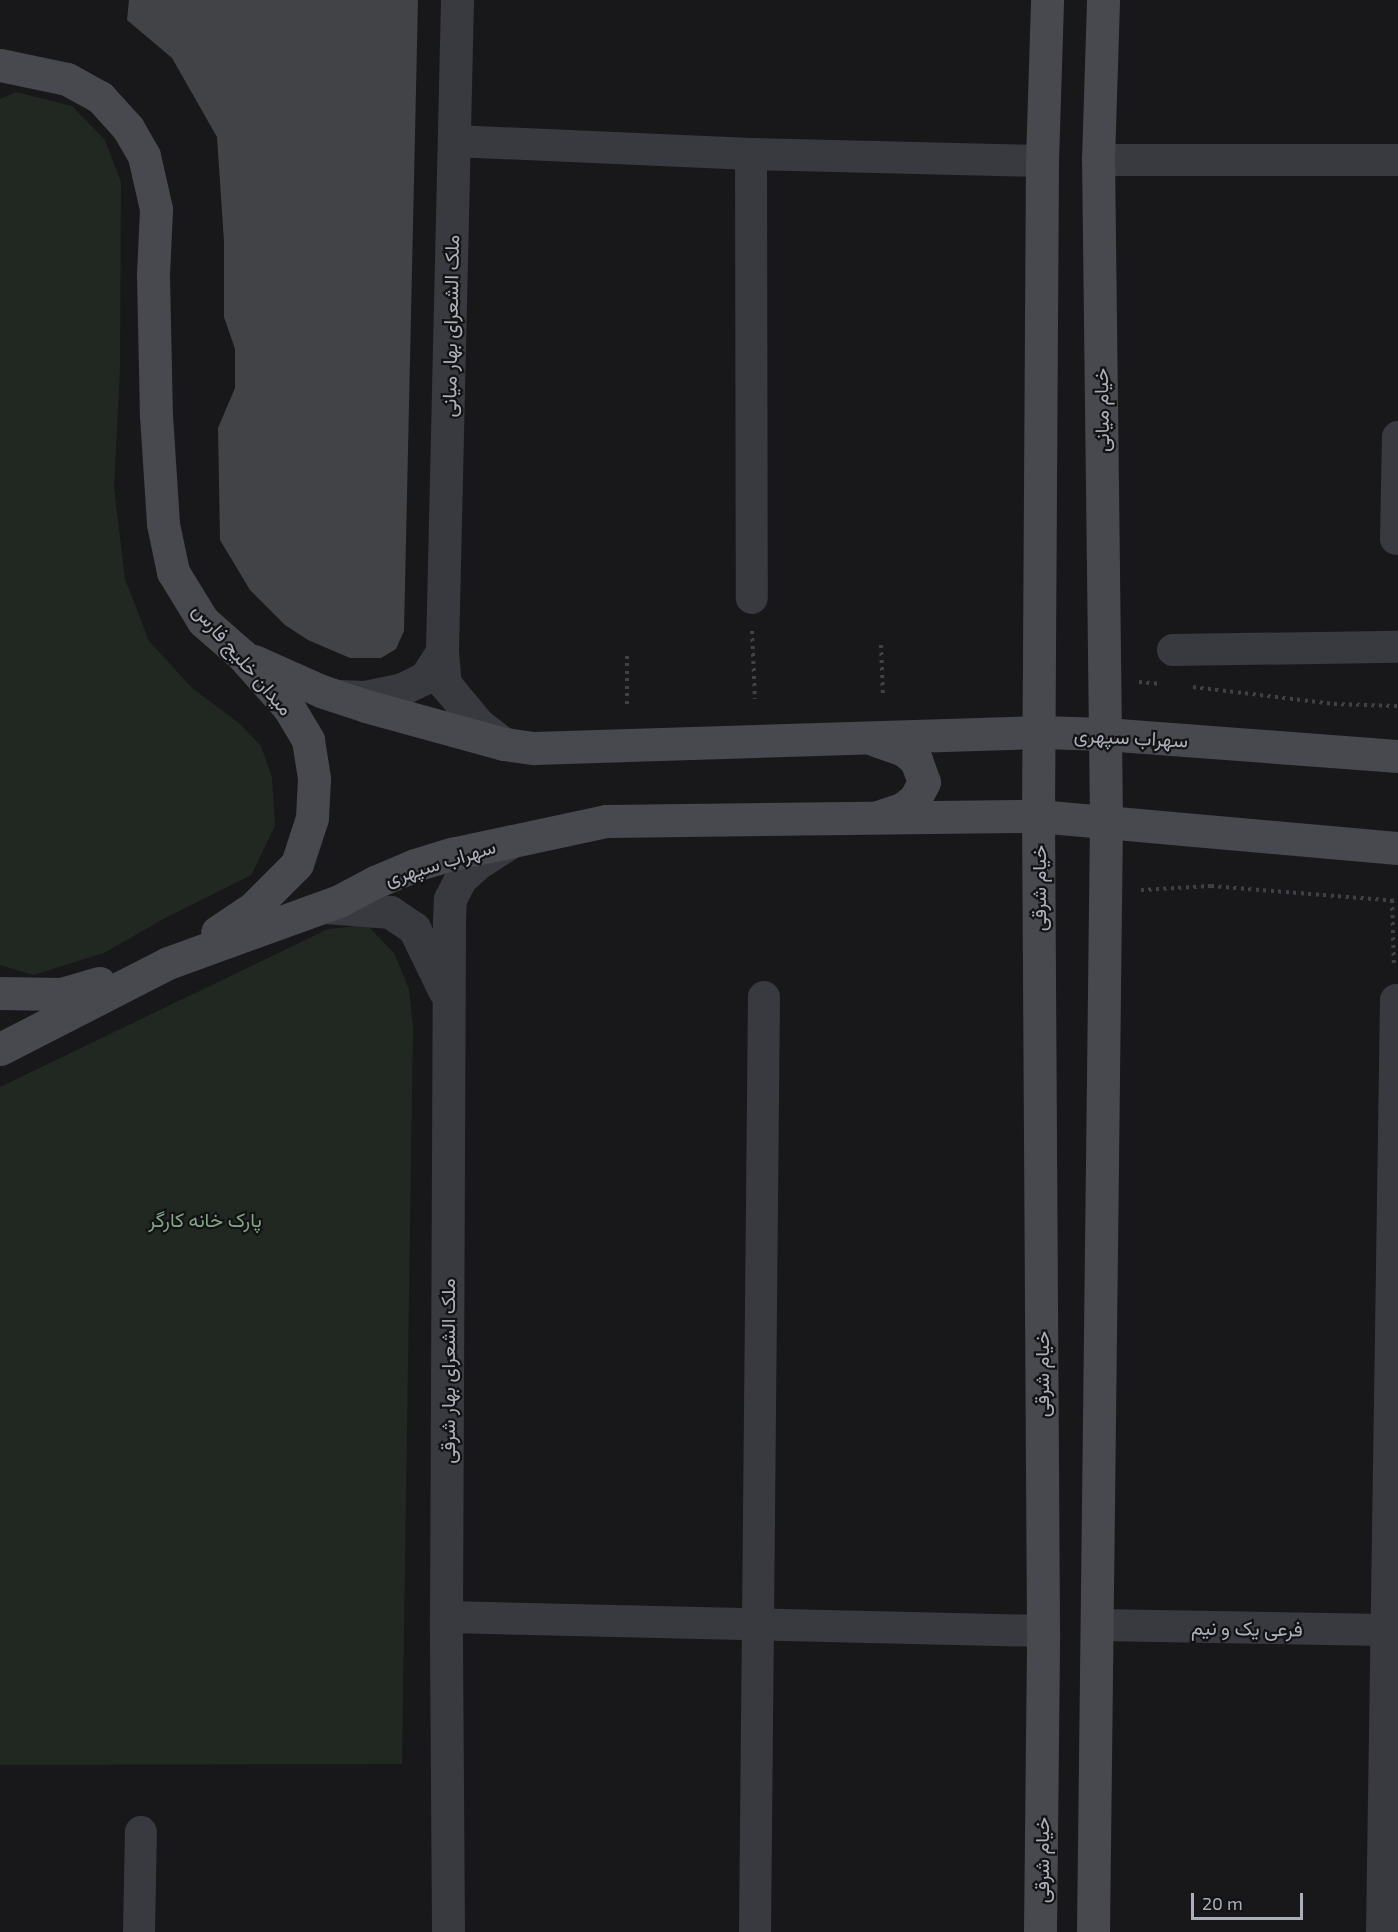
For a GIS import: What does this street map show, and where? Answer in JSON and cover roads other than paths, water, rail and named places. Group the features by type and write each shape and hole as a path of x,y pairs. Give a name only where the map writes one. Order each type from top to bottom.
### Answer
{"main road":[{"path":"1038,816 1042,161 1047,0"},
{"name":"خیام میانی","path":"1103,0 1098,160 1106,820"},
{"name":"میدان خلیج فارس","path":"0,65 67,79 100,97 128,128 144,156 156,209 153,275 156,415 165,533 173,572 203,621 243,656 289,708 308,740 314,779 312,818 297,864 253,908 168,963 61,994 0,993"},
{"name":"سهراب سپهری","path":"243,656 336,696 504,744 534,748 1040,732 1105,734 1398,756"},
{"name":"سهراب سپهری","path":"863,737 904,750 916,760 924,782 915,799 902,809 879,817"},
{"name":"سهراب سپهری","path":"0,1049 168,963 325,907 416,865 513,840 606,821 1038,816 1106,820 1398,848"},
{"name":"خیام شرقی","path":"1038,816 1043,1631 1040,1932"},
{"path":"1093,1932 1106,820"}],"street":[{"name":"ملک الشعرای بهار میانی","path":"457,0 442,652 445,684 478,725 504,744"},
{"path":"455,141 751,154 1042,161"},
{"path":"751,154 752,598"},
{"path":"1098,160 1398,160"},
{"path":"1396,539 1398,438"},
{"path":"1173,650 1398,647"},
{"path":"336,696 365,697 402,689 425,678 442,652"},
{"name":"ملک الشعرای بهار شرقی","path":"448,1932 446,1617 450,899 460,879 478,863 513,840"},
{"path":"325,907 390,912 414,928 449,999"},
{"path":"754,1932 764,997"},
{"path":"1382,1932 1391,1630 1396,1000"},
{"path":"446,1617 1043,1631"},
{"name":"فرعی یک و نیم","path":"1096,1625 1391,1630"},
{"path":"139,1932 141,1832"}],"park label":[{"name":"پارک خانه کارگر","path":"205,1219"}]}
